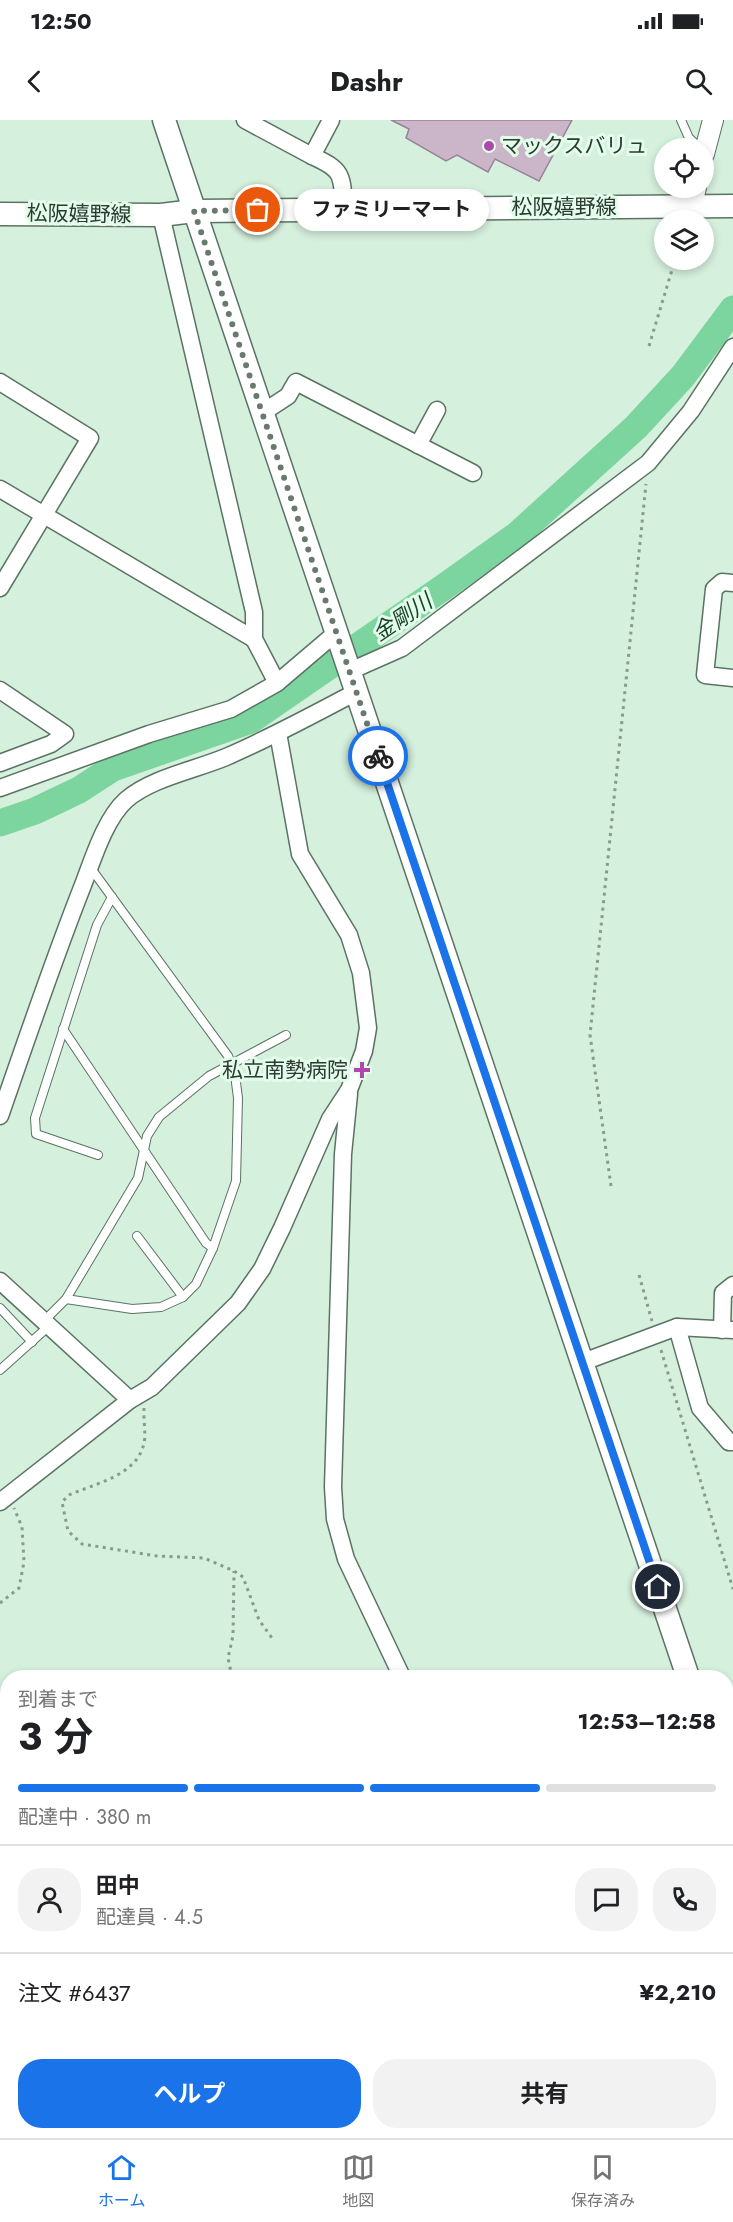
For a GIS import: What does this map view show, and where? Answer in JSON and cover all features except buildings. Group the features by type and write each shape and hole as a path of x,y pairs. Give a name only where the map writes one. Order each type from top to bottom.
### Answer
{"main road":[{"path":"164,120 686,1670"},
{"name":"松阪嬉野線","path":"0,214 161,215 194,211 344,209 665,198"},
{"name":"松阪嬉野線","path":"698,198 733,206"}],"street":[{"path":"245,120 331,164 342,178 344,209"},
{"path":"312,156 331,120"},
{"path":"708,138 713,120"},
{"path":"161,215 254,612 254,639 277,683"},
{"path":"0,1116 54,959 90,867 111,818 125,801 142,789 228,756 278,733 351,676 402,648 523,559 648,463 691,411 733,347"},
{"path":"0,382 90,438 0,588"},
{"path":"262,413 288,396 296,382 473,473"},
{"path":"418,445 437,410"},
{"path":"0,489 254,639"},
{"path":"733,584 722,582 714,590 705,675 733,678"},
{"path":"0,788 149,734 231,709 277,683 338,636"},
{"path":"0,690 65,734 51,744 0,763"},
{"path":"4,1499 130,1400 152,1387 238,1303 262,1269 330,1119 349,1090 364,1052 368,1028 361,973 349,935 300,854 278,733"},
{"path":"349,1090 343,1166 333,1487 335,1519 346,1559 399,1670"},
{"path":"0,1281 130,1400"},
{"path":"583,1362 677,1327 728,1330 723,1293 733,1285"},
{"path":"677,1327 700,1408 729,1442 733,1442"}],"lane":[{"path":"681,120 689,138"},
{"path":"66,1299 132,1309 161,1307 183,1297 196,1284 213,1248 236,1181 238,1098 235,1075 228,1056 90,867"},
{"path":"98,1155 36,1134 35,1118 97,925 112,897"},
{"path":"63,1029 206,1243 213,1248"},
{"path":"0,1370 32,1342 66,1299 138,1178 147,1136 159,1116 209,1076 286,1035"},
{"path":"137,1236 183,1297"},
{"path":"0,1308 32,1342"}],"path":[{"path":"649,346 672,270"},
{"path":"611,1186 590,1035 648,463"},
{"path":"639,1275 733,1589"},
{"path":"152,1387 144,1410 144,1445 135,1463 125,1471 69,1495 63,1502 68,1531 82,1544 157,1556 204,1558 234,1571 243,1577 259,1620 272,1638"},
{"path":"0,1603 19,1588 24,1562 22,1527 4,1499"},
{"path":"231,1670 228,1658 233,1635 234,1571"}],"waterway":[{"name":"金剛川","path":"0,823 35,811 79,790 113,768 251,720 444,587 517,535 636,427 683,376 733,309"}],"way so far":[{"path":"258,210 194,211 378,756"}],"place":[{"name":"マックスバリュ","path":"489,146"},
{"name":"ファミリーマート","path":"258,210"},
{"name":"私立南勢病院","path":"362,1070"}],"route":[{"path":"378,756 658,1587"}]}
